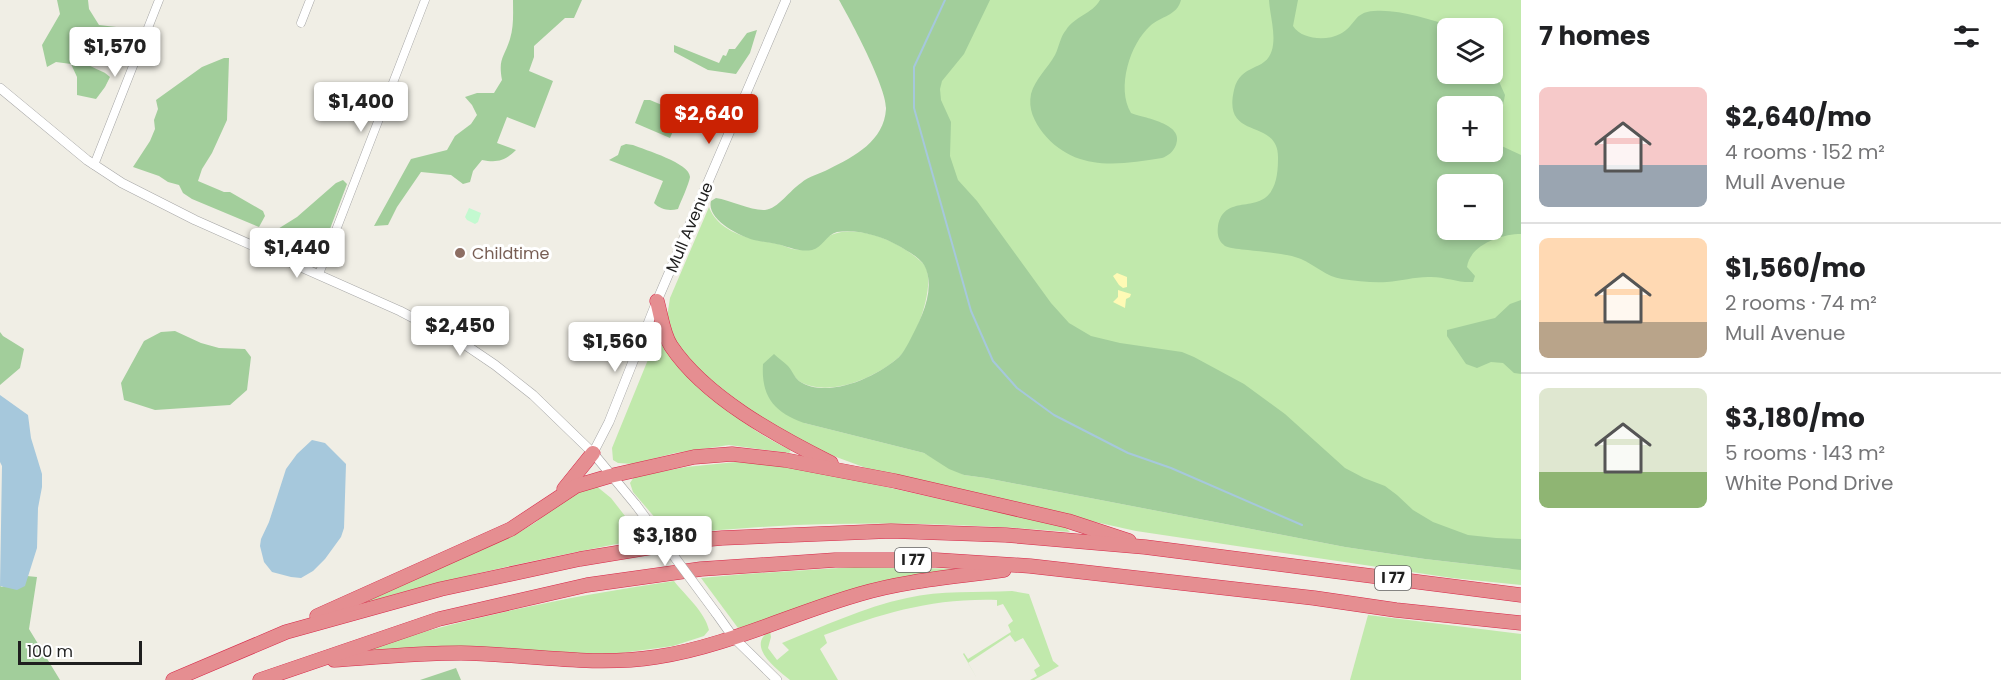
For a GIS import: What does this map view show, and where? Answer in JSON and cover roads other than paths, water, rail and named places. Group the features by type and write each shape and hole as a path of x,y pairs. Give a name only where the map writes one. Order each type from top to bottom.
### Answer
{"highway":[{"path":"657,301 669,344 700,381 790,443 846,471"},
{"path":"553,501 593,453"},
{"path":"286,632 366,593 511,530 576,486 694,457 732,454 785,460 846,471 1068,521 1095,528 1145,547"},
{"name":"I 77","path":"173,680 286,632 482,579 580,559 689,541 891,531 1006,535 1145,547 1521,595"},
{"name":"I 77","path":"260,680 439,618 494,604 587,585 701,569 835,560 936,560 1030,566 1521,623"},
{"path":"314,662 405,654 462,653 587,660 639,660 688,651 860,594 893,586 1030,566"}],"street":[{"path":"94,165 159,0"},
{"path":"302,23 310,0"},
{"path":"318,274 425,0"},
{"name":"Mull Avenue","path":"593,453 609,422 657,301 786,0"},
{"path":"0,88 94,165 134,190 195,220 400,311 467,346 495,365 533,395 593,453 636,505 733,637 777,680"}],"water":[{"path":"0,395 28,415 31,438 42,474 37,548 25,586 17,590 0,586 2,466 0,462"},
{"path":"312,440 325,443 346,464 344,528 341,537 313,571 301,578 291,577 272,572 264,562 260,546 261,539 269,522 286,469 297,454"}],"waterway":[{"path":"945,0 914,67 914,108 971,311 993,361 1017,388 1054,415 1128,453 1171,468 1302,525"}],"place":[{"name":"Childtime","path":"460,253"}]}
